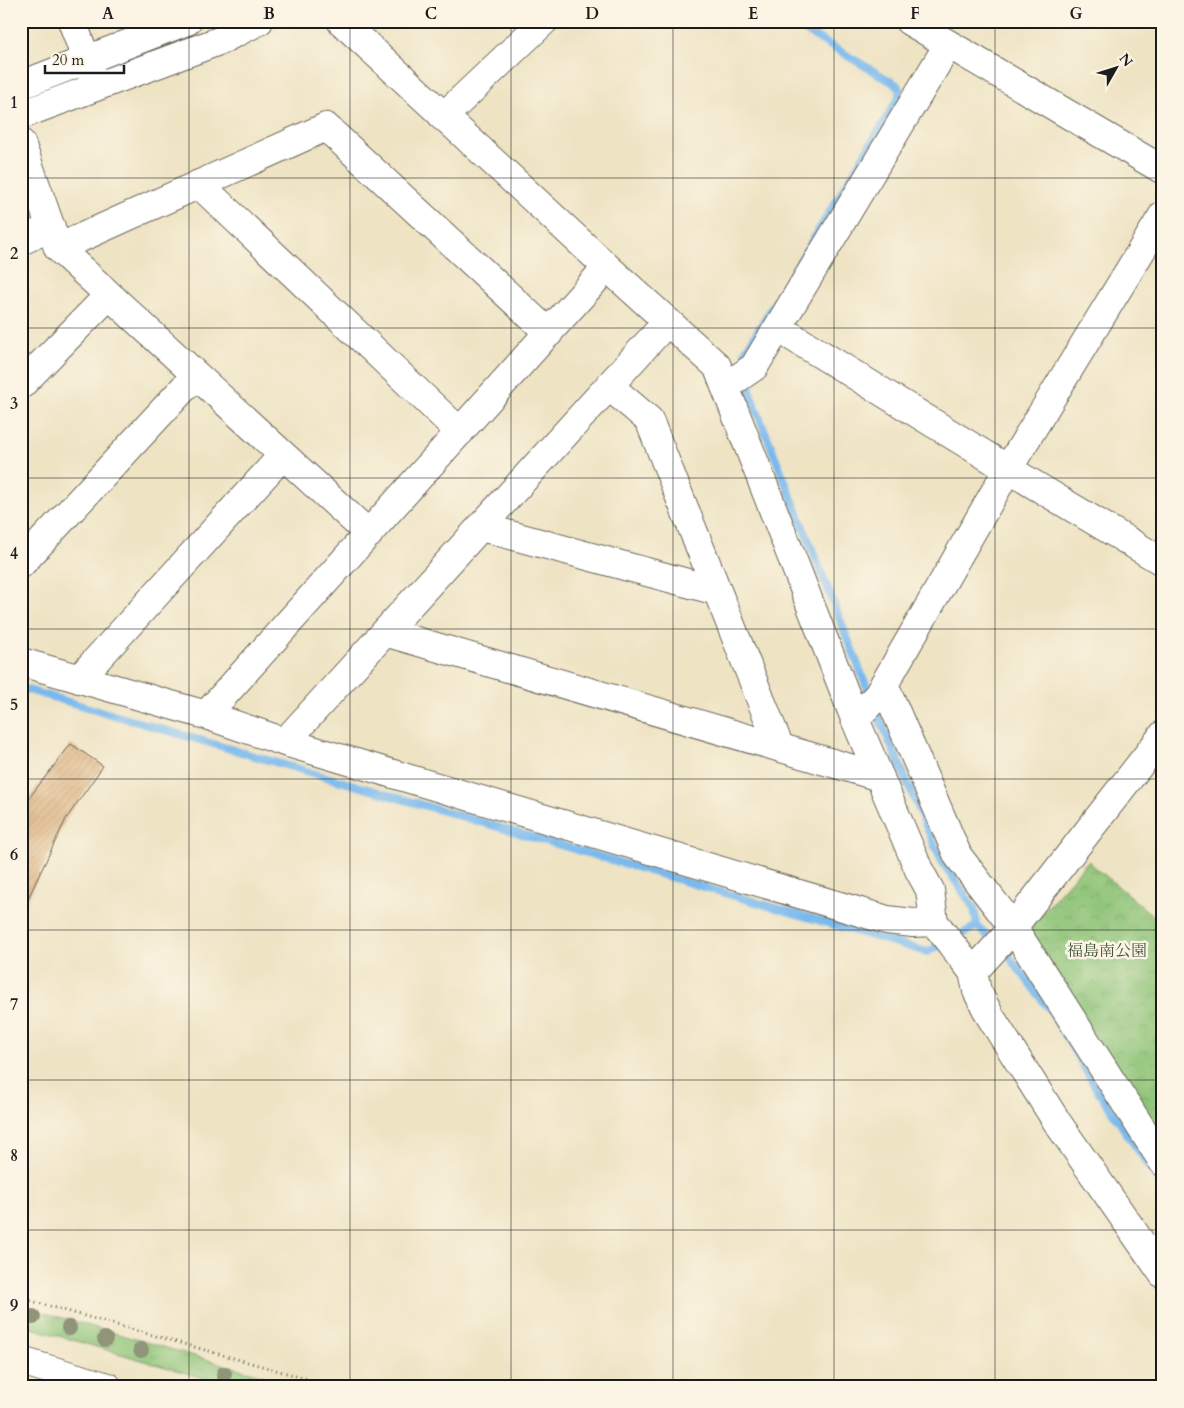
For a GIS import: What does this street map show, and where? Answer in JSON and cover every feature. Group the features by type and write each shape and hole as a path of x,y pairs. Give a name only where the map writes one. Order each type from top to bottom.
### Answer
{"street":[{"path":"72,21 96,86"},
{"path":"21,85 187,21"},
{"path":"21,114 219,41 259,21"},
{"path":"341,21 667,322 716,366 737,379 871,702 958,856 989,950 1163,1162"},
{"path":"443,117 544,21"},
{"path":"909,21 1163,170"},
{"path":"737,379 778,328 948,45"},
{"path":"21,241 54,238 199,184 326,127 549,333"},
{"path":"21,143 54,238 109,294 369,534"},
{"path":"199,184 460,432"},
{"path":"937,926 930,890 919,870 880,777 871,702 1008,469 1163,215"},
{"path":"206,715 607,267"},
{"path":"21,385 109,294"},
{"path":"285,742 667,322"},
{"path":"778,328 1163,562"},
{"path":"25,553 196,375"},
{"path":"609,386 649,420 780,748"},
{"path":"79,679 283,455"},
{"path":"481,527 717,591"},
{"path":"385,632 880,777"},
{"path":"21,662 206,715 285,742 887,920 937,926 989,950"},
{"path":"1163,735 989,950 977,992 1057,1122 1163,1274"},
{"path":"21,1361 108,1387"}],"path":[{"path":"21,1298 336,1387"}],"green space":[{"name":"福島南公園","path":"1088,861 1153,916 1163,904 1163,1147 1029,928"},
{"path":"21,1306 302,1387 234,1387 21,1325"}],"building":[{"path":"71,744 103,766 66,819 21,913 21,808"}],"waterway":[{"path":"746,364 745,352 898,99 900,91 897,85 789,21"},
{"path":"748,378 751,396 870,695"},
{"path":"21,688 927,952 977,926"},
{"path":"874,706 941,860 974,908 977,926 1008,955 1050,1010 1095,1086 1163,1187"}]}
